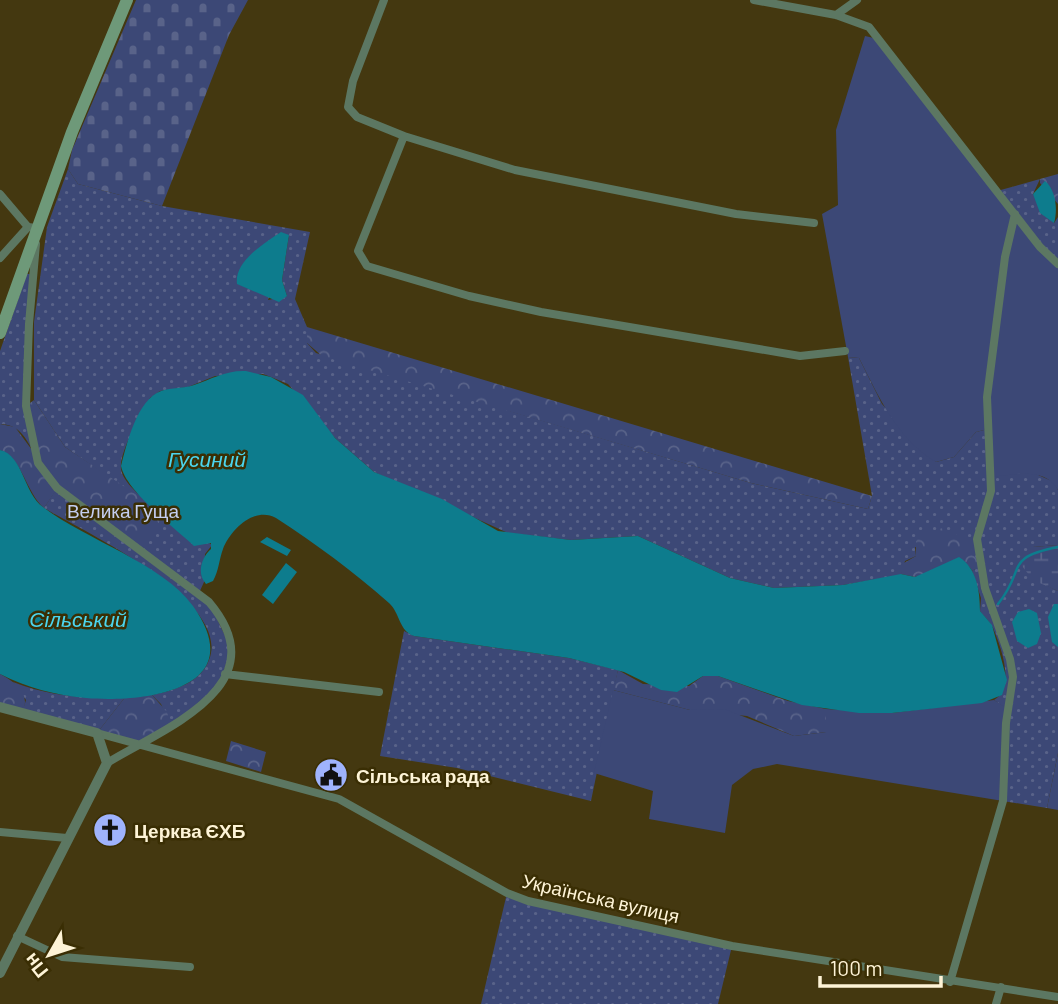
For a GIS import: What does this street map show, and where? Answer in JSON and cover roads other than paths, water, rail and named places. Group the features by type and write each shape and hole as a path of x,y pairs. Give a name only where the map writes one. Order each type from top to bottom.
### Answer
{"main road":[{"path":"0,333 33,227 127,0"}],"street":[{"path":"384,0 353,81 348,107 357,117 404,136 515,170 736,214 814,222"},
{"path":"754,0 836,15 869,27 1040,247 1058,264"},
{"path":"836,15 858,0"},
{"path":"404,136 358,251 367,266 469,296 541,313 800,356 845,351"},
{"path":"0,194 33,227 26,406 34,453 43,471 57,488 209,603 223,622 230,640 231,657 219,687 203,706 107,763 0,973"},
{"path":"950,982 1003,801 1006,723 1013,677 1010,659 985,588 977,539 991,491 987,397 1005,257 1015,214"},
{"path":"0,258 33,227"},
{"path":"225,674 379,692"},
{"name":"Українська вулиця","path":"0,707 340,799 508,893 528,901 732,946 1058,997"},
{"path":"97,733 107,763"},
{"path":"0,832 67,838"},
{"path":"17,936 62,957 190,967"},
{"path":"996,1004 1001,987"}],"water":[{"path":"1045,181 1055,200 1054,223 1040,213 1033,194"},
{"path":"281,232 289,235 282,280 287,296 279,302 237,284 237,276 245,260"},
{"name":"Гусиний","path":"246,371 271,377 303,395 335,438 374,472 442,499 498,531 571,540 638,536 730,578 774,588 843,585 901,574 915,577 959,557 974,574 980,611 992,625 1007,680 1002,695 982,703 892,713 859,713 802,705 718,676 703,676 677,692 661,690 624,672 569,658 414,636 405,630 389,603 362,580 334,558 268,515 252,517 238,527 223,549 213,581 206,584 201,575 201,565 211,549 211,543 194,546 141,498 121,466 134,423 145,403 153,396 161,391 190,386 226,373"},
{"name":"Сільський","path":"0,450 14,459 32,493 43,507 79,530 143,564 179,591 193,606 208,634 210,656 201,673 184,685 162,693 110,699 53,693 0,674"},
{"path":"267,537 291,550 287,556 260,542"},
{"path":"286,563 297,572 273,604 262,595"},
{"path":"1054,604 1058,604 1058,647 1052,642 1048,617"},
{"path":"1029,609 1037,613 1041,633 1037,644 1028,648 1017,641 1012,622 1018,612"}],"waterway":[{"path":"998,604 1007,592 1022,560 1058,547"}],"place":[{"name":"Сільська рада","path":"331,775"},
{"name":"Церква ЄХБ","path":"110,830"}],"park label":[{"name":"Велика Гуща","path":"123,510"}]}
